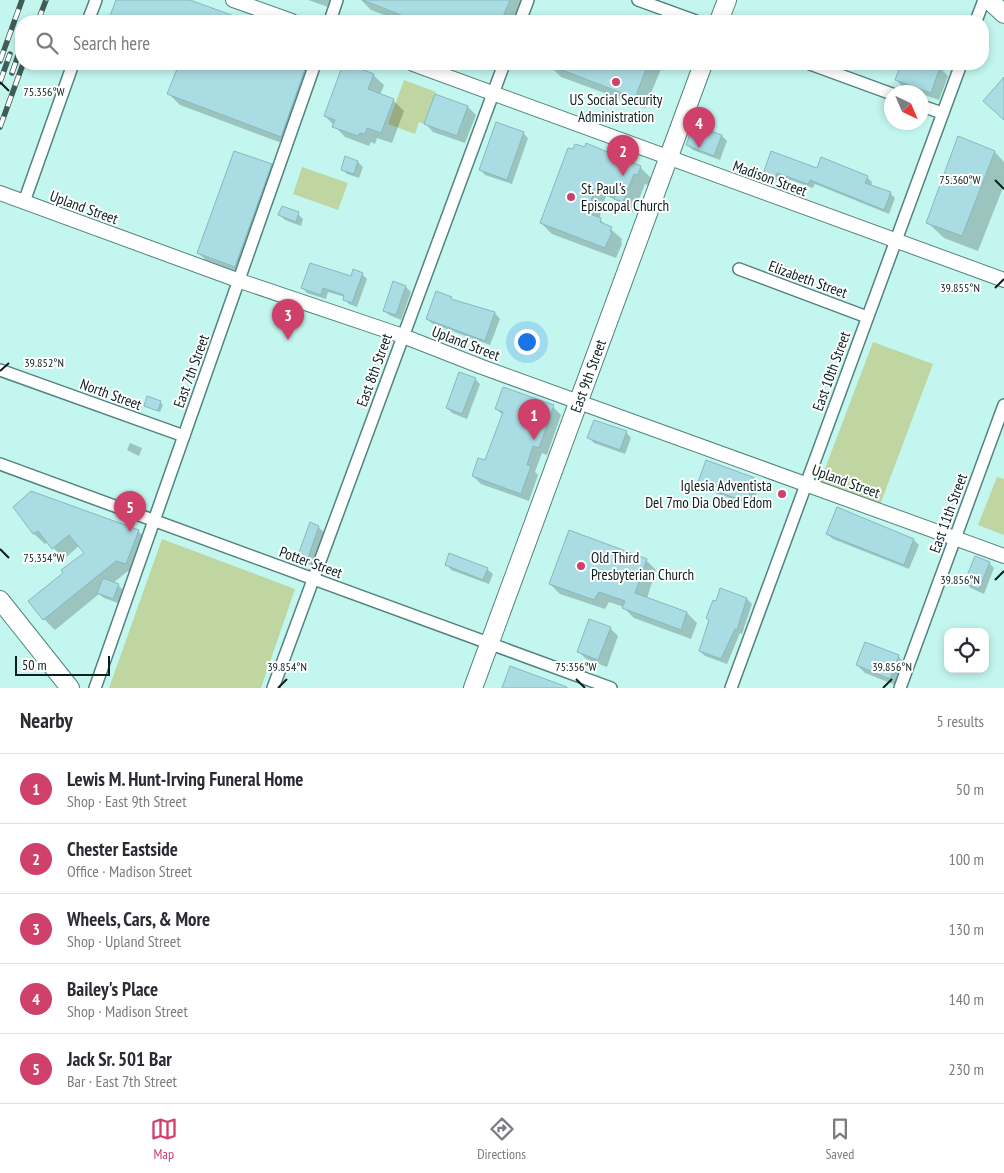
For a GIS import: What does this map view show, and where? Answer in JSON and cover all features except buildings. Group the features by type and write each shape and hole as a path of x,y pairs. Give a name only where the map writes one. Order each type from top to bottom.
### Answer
{"main road":[{"path":"721,15 727,0"},
{"path":"989,0 1004,14"},
{"name":"East 9th Street","path":"473,688 702,70"},
{"path":"0,600 70,688"}],"street":[{"path":"90,15 96,0"},
{"path":"233,0 275,15"},
{"path":"332,15 337,0"},
{"path":"522,15 528,0"},
{"path":"638,0 679,15"},
{"path":"978,15 984,0"},
{"path":"24,202 71,70"},
{"name":"East 7th Street","path":"95,688 313,70"},
{"name":"Madison Street","path":"430,70 1004,280"},
{"name":"East 8th Street","path":"273,688 502,70"},
{"path":"826,70 884,91"},
{"name":"East 10th Street","path":"731,688 959,70"},
{"path":"929,108 942,113"},
{"name":"Upland Street","path":"0,194 403,336 1004,556"},
{"name":"Elizabeth Street","path":"739,269 867,317"},
{"name":"North Street","path":"0,370 184,436"},
{"name":"East 11th Street","path":"900,688 1004,405"},
{"name":"Potter Street","path":"0,464 611,688"}],"green space":[{"path":"404,80 436,92 424,124 419,122 415,134 388,124"},
{"path":"302,167 348,183 338,210 293,194"},
{"path":"873,342 933,364 880,505 820,482"},
{"path":"997,477 1004,479 1004,535 978,525"},
{"path":"162,539 295,589 261,688 109,688"}],"railway":[{"path":"17,15 22,0"},
{"path":"40,15 46,0"},
{"path":"0,61 15,19"},
{"path":"0,82 10,54"},
{"path":"12,73 15,64"},
{"path":"0,127 21,70"}],"place":[{"name":"US Social Security Administration","path":"616,82"},
{"name":"Bailey's Place","path":"699,148"},
{"name":"Chester Eastside","path":"623,176"},
{"name":"St. Paul's Episcopal Church","path":"571,197"},
{"name":"Wheels, Cars, & More","path":"288,340"},
{"name":"Lewis M. Hunt-Irving Funeral Home","path":"534,440"},
{"name":"Iglesia Adventista Del 7mo Dia Obed Edom","path":"782,494"},
{"name":"Jack Sr. 501 Bar","path":"130,532"},
{"name":"Old Third Presbyterian Church","path":"581,566"}]}
